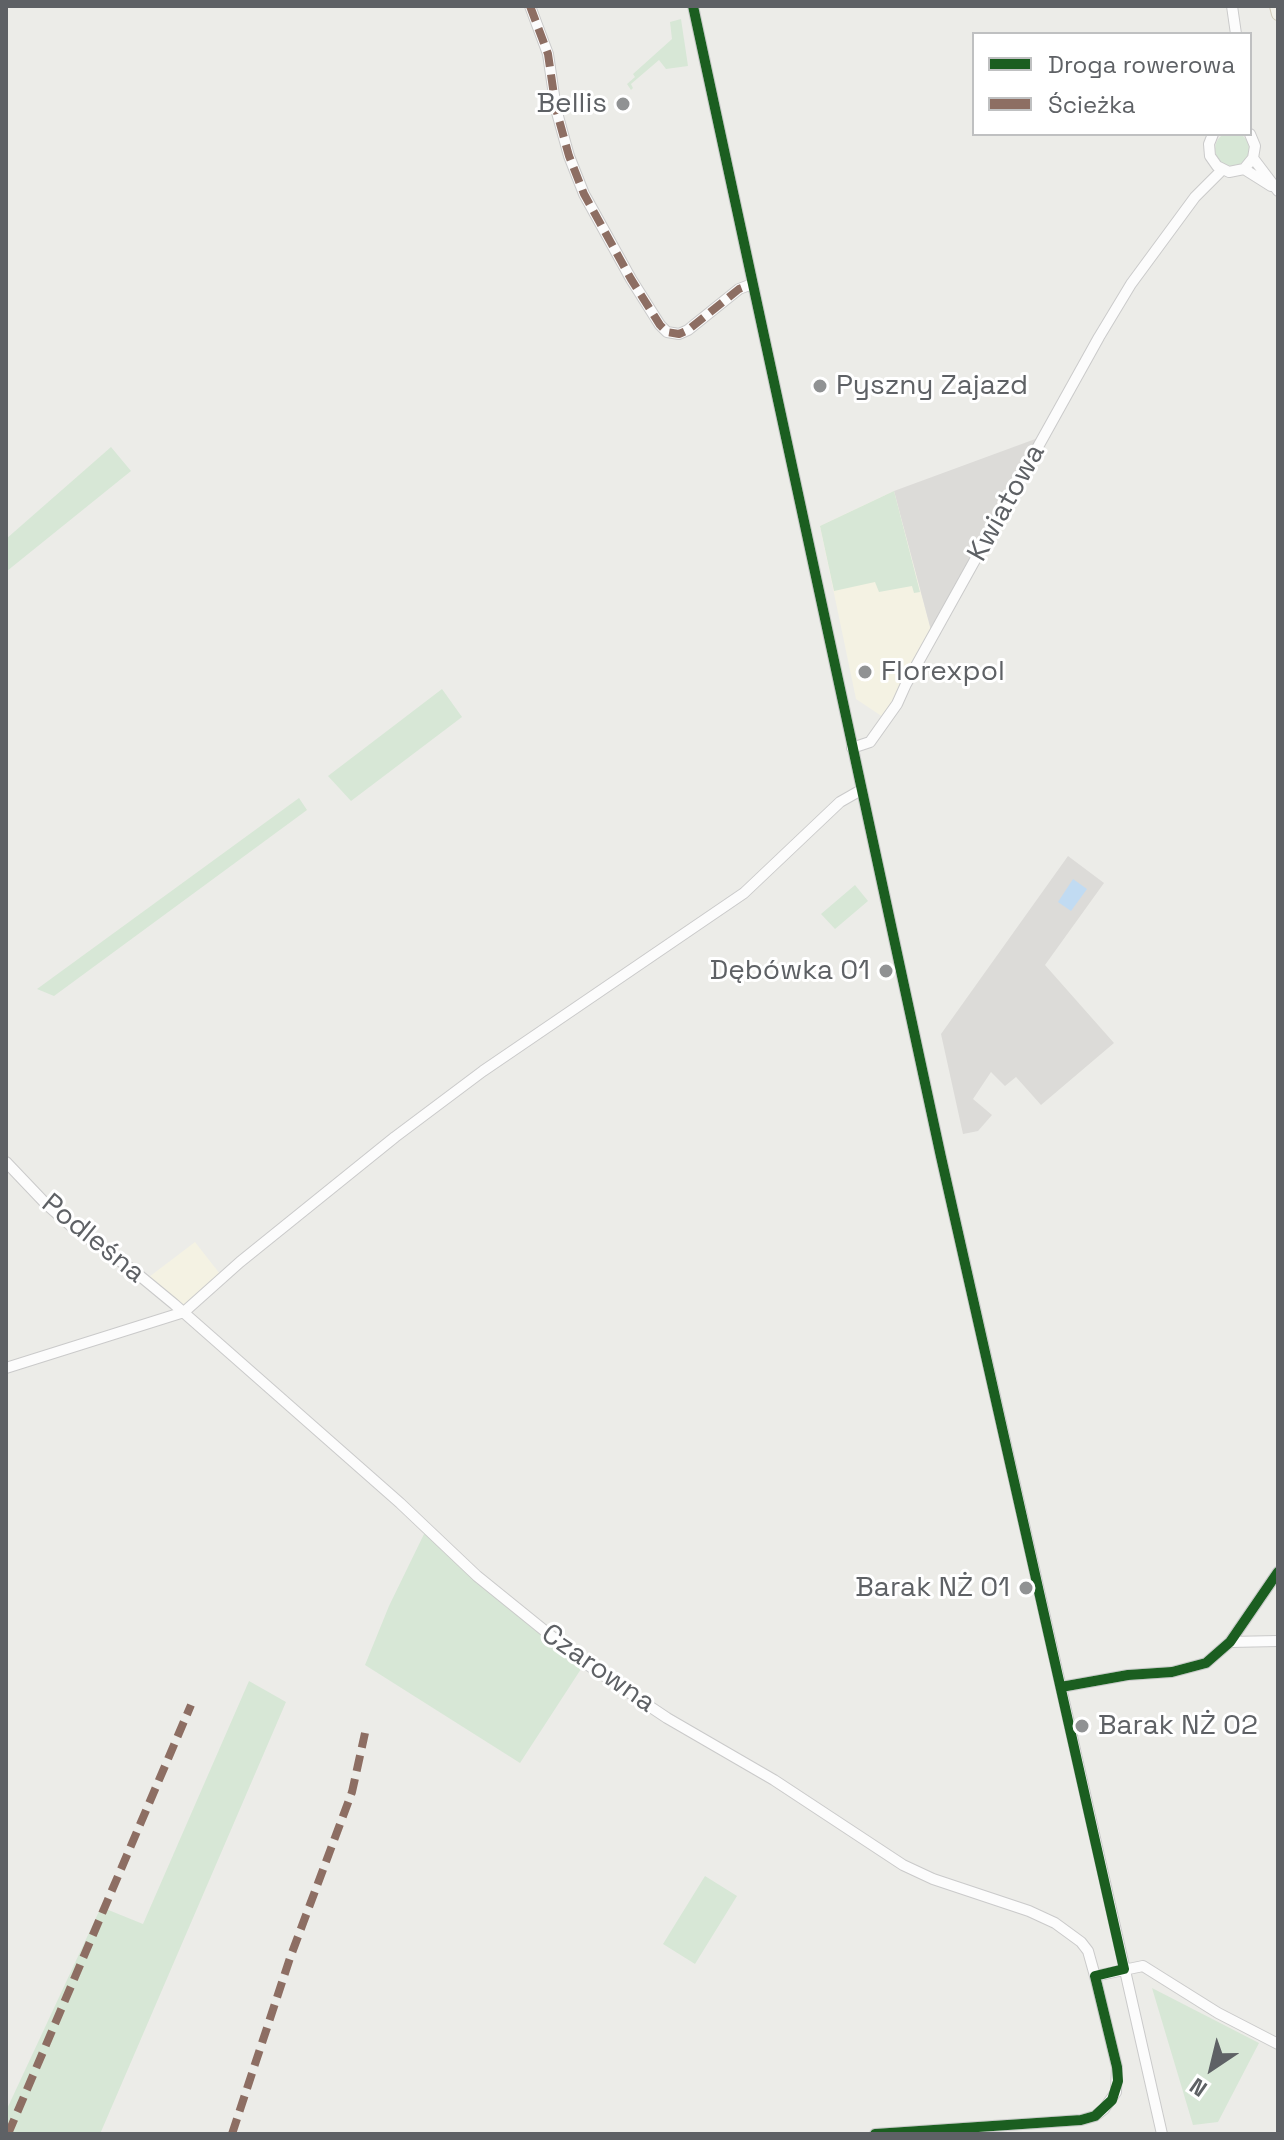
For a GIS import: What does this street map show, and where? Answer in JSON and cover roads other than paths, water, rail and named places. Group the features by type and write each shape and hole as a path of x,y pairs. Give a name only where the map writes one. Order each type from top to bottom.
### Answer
{"main road":[{"path":"1276,6 1278,14"}],"street":[{"path":"530,6 548,54 555,106 584,194 660,325 667,332 679,334 688,330 739,289 752,284"},
{"path":"693,6 938,1143 1162,2134"},
{"path":"1232,6 1236,32"},
{"path":"1195,197 1212,162 1209,144 1212,136"},
{"path":"1212,162 1222,170 1244,169 1253,158 1255,146 1251,136"},
{"path":"1253,158 1277,190"},
{"path":"1244,169 1277,190"},
{"path":"1195,197 1222,170"},
{"name":"Kwiatowa","path":"852,748 870,742 897,704 1099,337 1156,248 1195,197"},
{"path":"6,1368 184,1312 240,1262 395,1137 483,1071 744,893 840,802 861,790"},
{"name":"Podleśna","path":"6,1162 71,1226 184,1312"},
{"name":"Czarowna","path":"184,1312 400,1503 477,1576 582,1661 667,1718 774,1780 903,1865 1055,1923 1072,1934 1088,1951 1095,1976"},
{"path":"1061,1687 1191,1669 1216,1657 1230,1642 1278,1572"},
{"path":"1230,1642 1278,1641"},
{"path":"875,2134 1081,2120 1095,2116 1112,2100 1118,2081 1095,1976 1124,1969 1143,1966 1218,2013 1278,2044"}],"water":[{"path":"1073,879 1087,889 1071,911 1058,902"}],"place":[{"name":"Bellis","path":"623,104"},
{"name":"Pyszny Zajazd","path":"820,386"},
{"name":"Florexpol","path":"865,672"},
{"name":"Dębówka 01","path":"886,971"},
{"name":"Barak NŻ 01","path":"1026,1588"},
{"name":"Barak NŻ 02","path":"1082,1726"}]}
